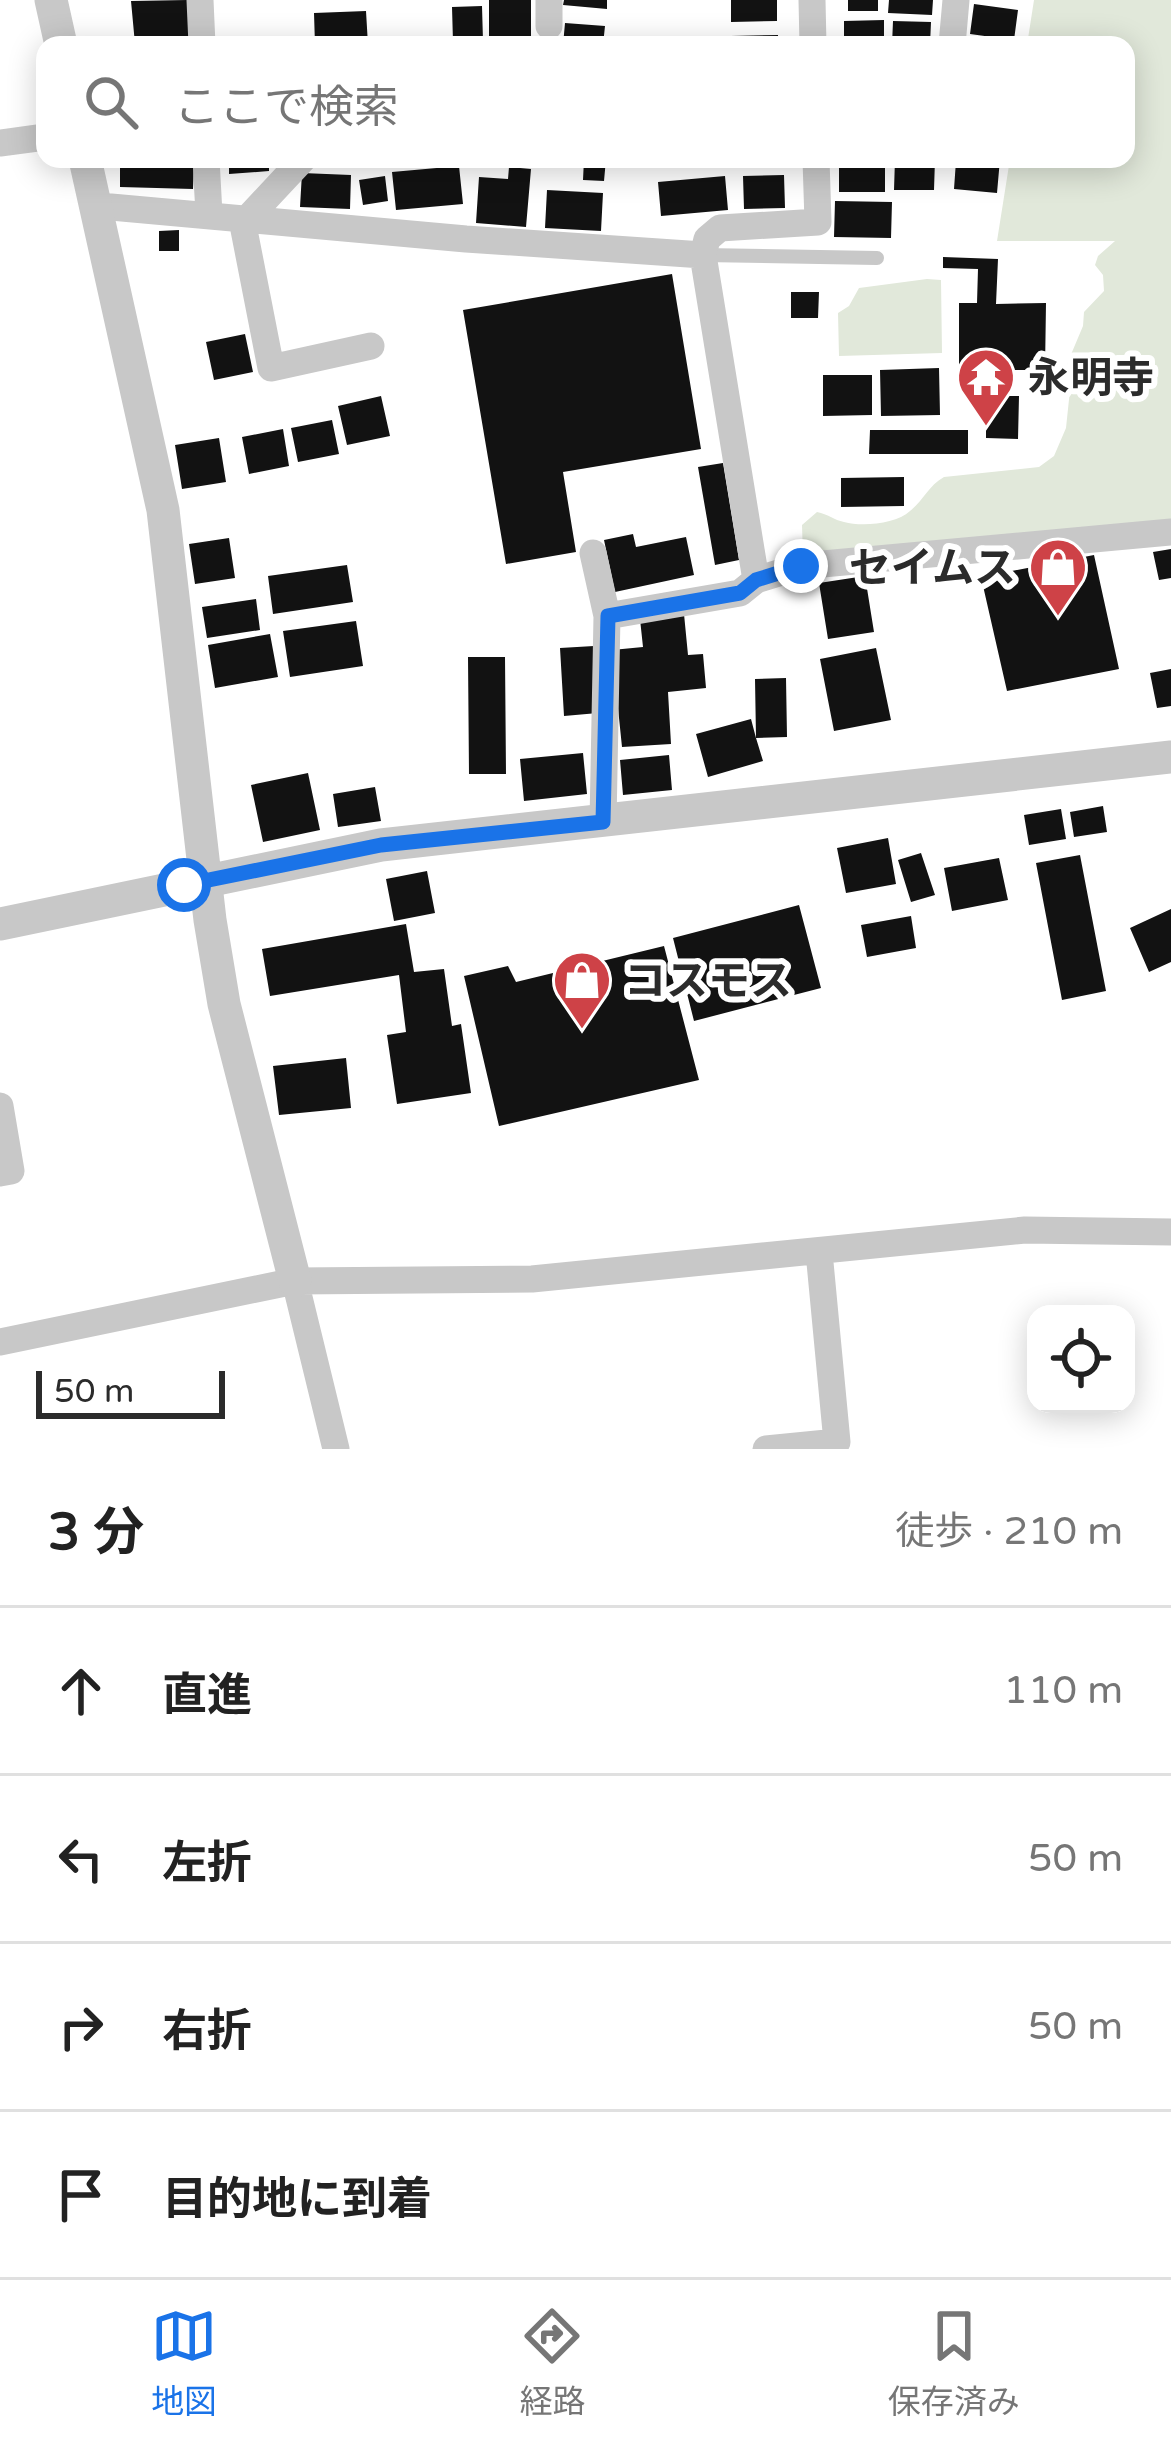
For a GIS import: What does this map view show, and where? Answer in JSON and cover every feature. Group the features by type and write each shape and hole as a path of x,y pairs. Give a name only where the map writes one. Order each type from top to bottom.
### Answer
{"street":[{"path":"51,0 59,36"},
{"path":"200,0 202,36"},
{"path":"812,0 814,36"},
{"path":"953,36 956,0"},
{"path":"0,143 36,138"},
{"path":"87,168 163,510 224,1004 336,1449"},
{"path":"206,168 208,214"},
{"path":"295,168 247,219 244,244 271,368 371,346"},
{"path":"756,580 703,255 707,239 720,228 818,222 816,168"},
{"path":"96,208 703,255"},
{"path":"608,616 740,593 756,580 801,566 1171,532"},
{"path":"593,553 608,616 603,822"},
{"path":"0,924 381,845 1171,757"},
{"path":"0,1106 11,1171 0,1173"},
{"path":"0,1342 296,1281 532,1279 1025,1230 1171,1232"},
{"path":"766,1449 837,1442 818,1252"}],"lane":[{"path":"703,255 877,258"}],"shaded area":[{"path":"1034,0 1171,0 1171,520 803,556 802,525 817,512 851,523 896,519 944,477 1039,467 1054,456 1066,428 1067,364 1084,312 1104,291 1103,275 1095,265 1115,241 997,241 1009,168 1135,168 1135,36 1028,36"},
{"path":"941,280 942,353 839,356 838,313 849,306 859,288"}],"building":[{"path":"187,0 191,36 134,36 131,1"},
{"path":"489,0 531,0 531,36 489,36"},
{"path":"564,0 607,0 607,9 563,5"},
{"path":"731,0 777,0 777,21 731,22"},
{"path":"848,0 878,0 878,11 848,11"},
{"path":"889,0 933,0 932,15 888,13"},
{"path":"974,4 1018,10 1015,36 970,34"},
{"path":"482,6 483,36 453,36 452,7"},
{"path":"366,11 367,36 315,36 314,13"},
{"path":"884,20 884,36 844,36 844,21"},
{"path":"893,21 931,22 930,36 892,36"},
{"path":"565,23 605,26 604,36 564,36"},
{"path":"120,168 194,168 193,189 120,187"},
{"path":"229,168 269,168 269,171 229,174"},
{"path":"459,168 463,204 396,210 392,172"},
{"path":"509,168 531,169 526,227 476,223 479,177 508,179"},
{"path":"584,168 605,168 604,181 583,180"},
{"path":"839,168 885,168 885,192 839,192"},
{"path":"895,168 935,168 934,190 894,190"},
{"path":"956,168 999,168 997,193 954,189"},
{"path":"302,173 351,175 350,209 300,207"},
{"path":"784,175 785,208 744,209 743,176"},
{"path":"385,176 388,201 363,205 359,180"},
{"path":"725,176 728,210 661,216 658,182"},
{"path":"547,190 603,193 601,231 545,228"},
{"path":"835,201 892,202 891,238 834,237"},
{"path":"179,230 179,251 159,251 159,231"},
{"path":"943,257 998,259 996,304 1046,303 1045,370 959,370 959,303 977,303 978,269 943,268"},
{"path":"672,274 701,449 563,472 576,552 506,564 463,310"},
{"path":"791,292 819,292 818,318 791,318"},
{"path":"245,334 253,372 214,380 206,342"},
{"path":"939,368 940,415 881,416 880,370"},
{"path":"823,375 872,375 872,415 823,416"},
{"path":"381,396 390,436 347,445 338,406"},
{"path":"986,396 1019,396 1018,439 986,438"},
{"path":"332,420 339,454 298,462 291,428"},
{"path":"283,429 289,466 249,474 242,437"},
{"path":"870,430 968,430 968,454 869,454"},
{"path":"219,438 226,482 182,489 175,445"},
{"path":"723,463 739,560 715,565 698,467"},
{"path":"904,477 904,506 841,507 841,478"},
{"path":"633,534 636,547 686,537 694,575 615,592 604,540"},
{"path":"229,538 235,578 195,584 189,544"},
{"path":"1171,549 1171,578 1159,580 1153,552"},
{"path":"1094,555 1119,669 1007,691 981,577"},
{"path":"347,565 353,602 273,614 268,576"},
{"path":"865,576 874,632 828,639 819,583"},
{"path":"256,599 260,630 207,638 202,607"},
{"path":"684,614 688,655 703,654 706,688 668,692 671,744 622,747 612,650 643,647 640,619"},
{"path":"356,621 363,666 290,677 283,631"},
{"path":"270,634 278,677 215,688 208,645"},
{"path":"594,646 598,713 564,716 560,648"},
{"path":"876,648 891,720 834,731 820,659"},
{"path":"468,657 505,657 506,774 469,774"},
{"path":"1171,669 1171,706 1157,708 1150,673"},
{"path":"786,678 787,737 756,738 755,679"},
{"path":"751,719 763,761 708,777 696,734"},
{"path":"583,753 587,794 524,801 520,759"},
{"path":"669,755 672,790 623,795 620,760"},
{"path":"308,773 320,830 263,842 251,785"},
{"path":"375,787 381,821 338,827 333,794"},
{"path":"1103,806 1107,832 1074,837 1070,812"},
{"path":"1061,809 1066,839 1029,845 1024,815"},
{"path":"888,838 896,884 846,893 837,848"},
{"path":"921,853 935,895 911,902 898,860"},
{"path":"1080,855 1106,991 1062,1000 1036,863"},
{"path":"999,858 1008,900 952,911 944,868"},
{"path":"427,871 435,913 394,921 386,879"},
{"path":"799,905 821,988 694,1021 673,938"},
{"path":"1171,909 1171,962 1149,972 1130,928"},
{"path":"911,916 916,948 867,957 861,925"},
{"path":"406,924 414,972 444,969 452,1026 461,1024 471,1093 397,1104 387,1035 406,1032 399,975 270,996 262,949"},
{"name":"コスモス","path":"664,946 699,1080 499,1126 464,976 508,966 516,982"},
{"path":"346,1058 351,1108 279,1115 273,1066"}],"place":[{"name":"永明寺","path":"986,428"},
{"name":"セイムス","path":"1058,618"},
{"name":"コスモス","path":"582,1031"}],"route":[{"path":"184,885 381,845 603,822 608,616 740,593 756,580 801,566"}]}
